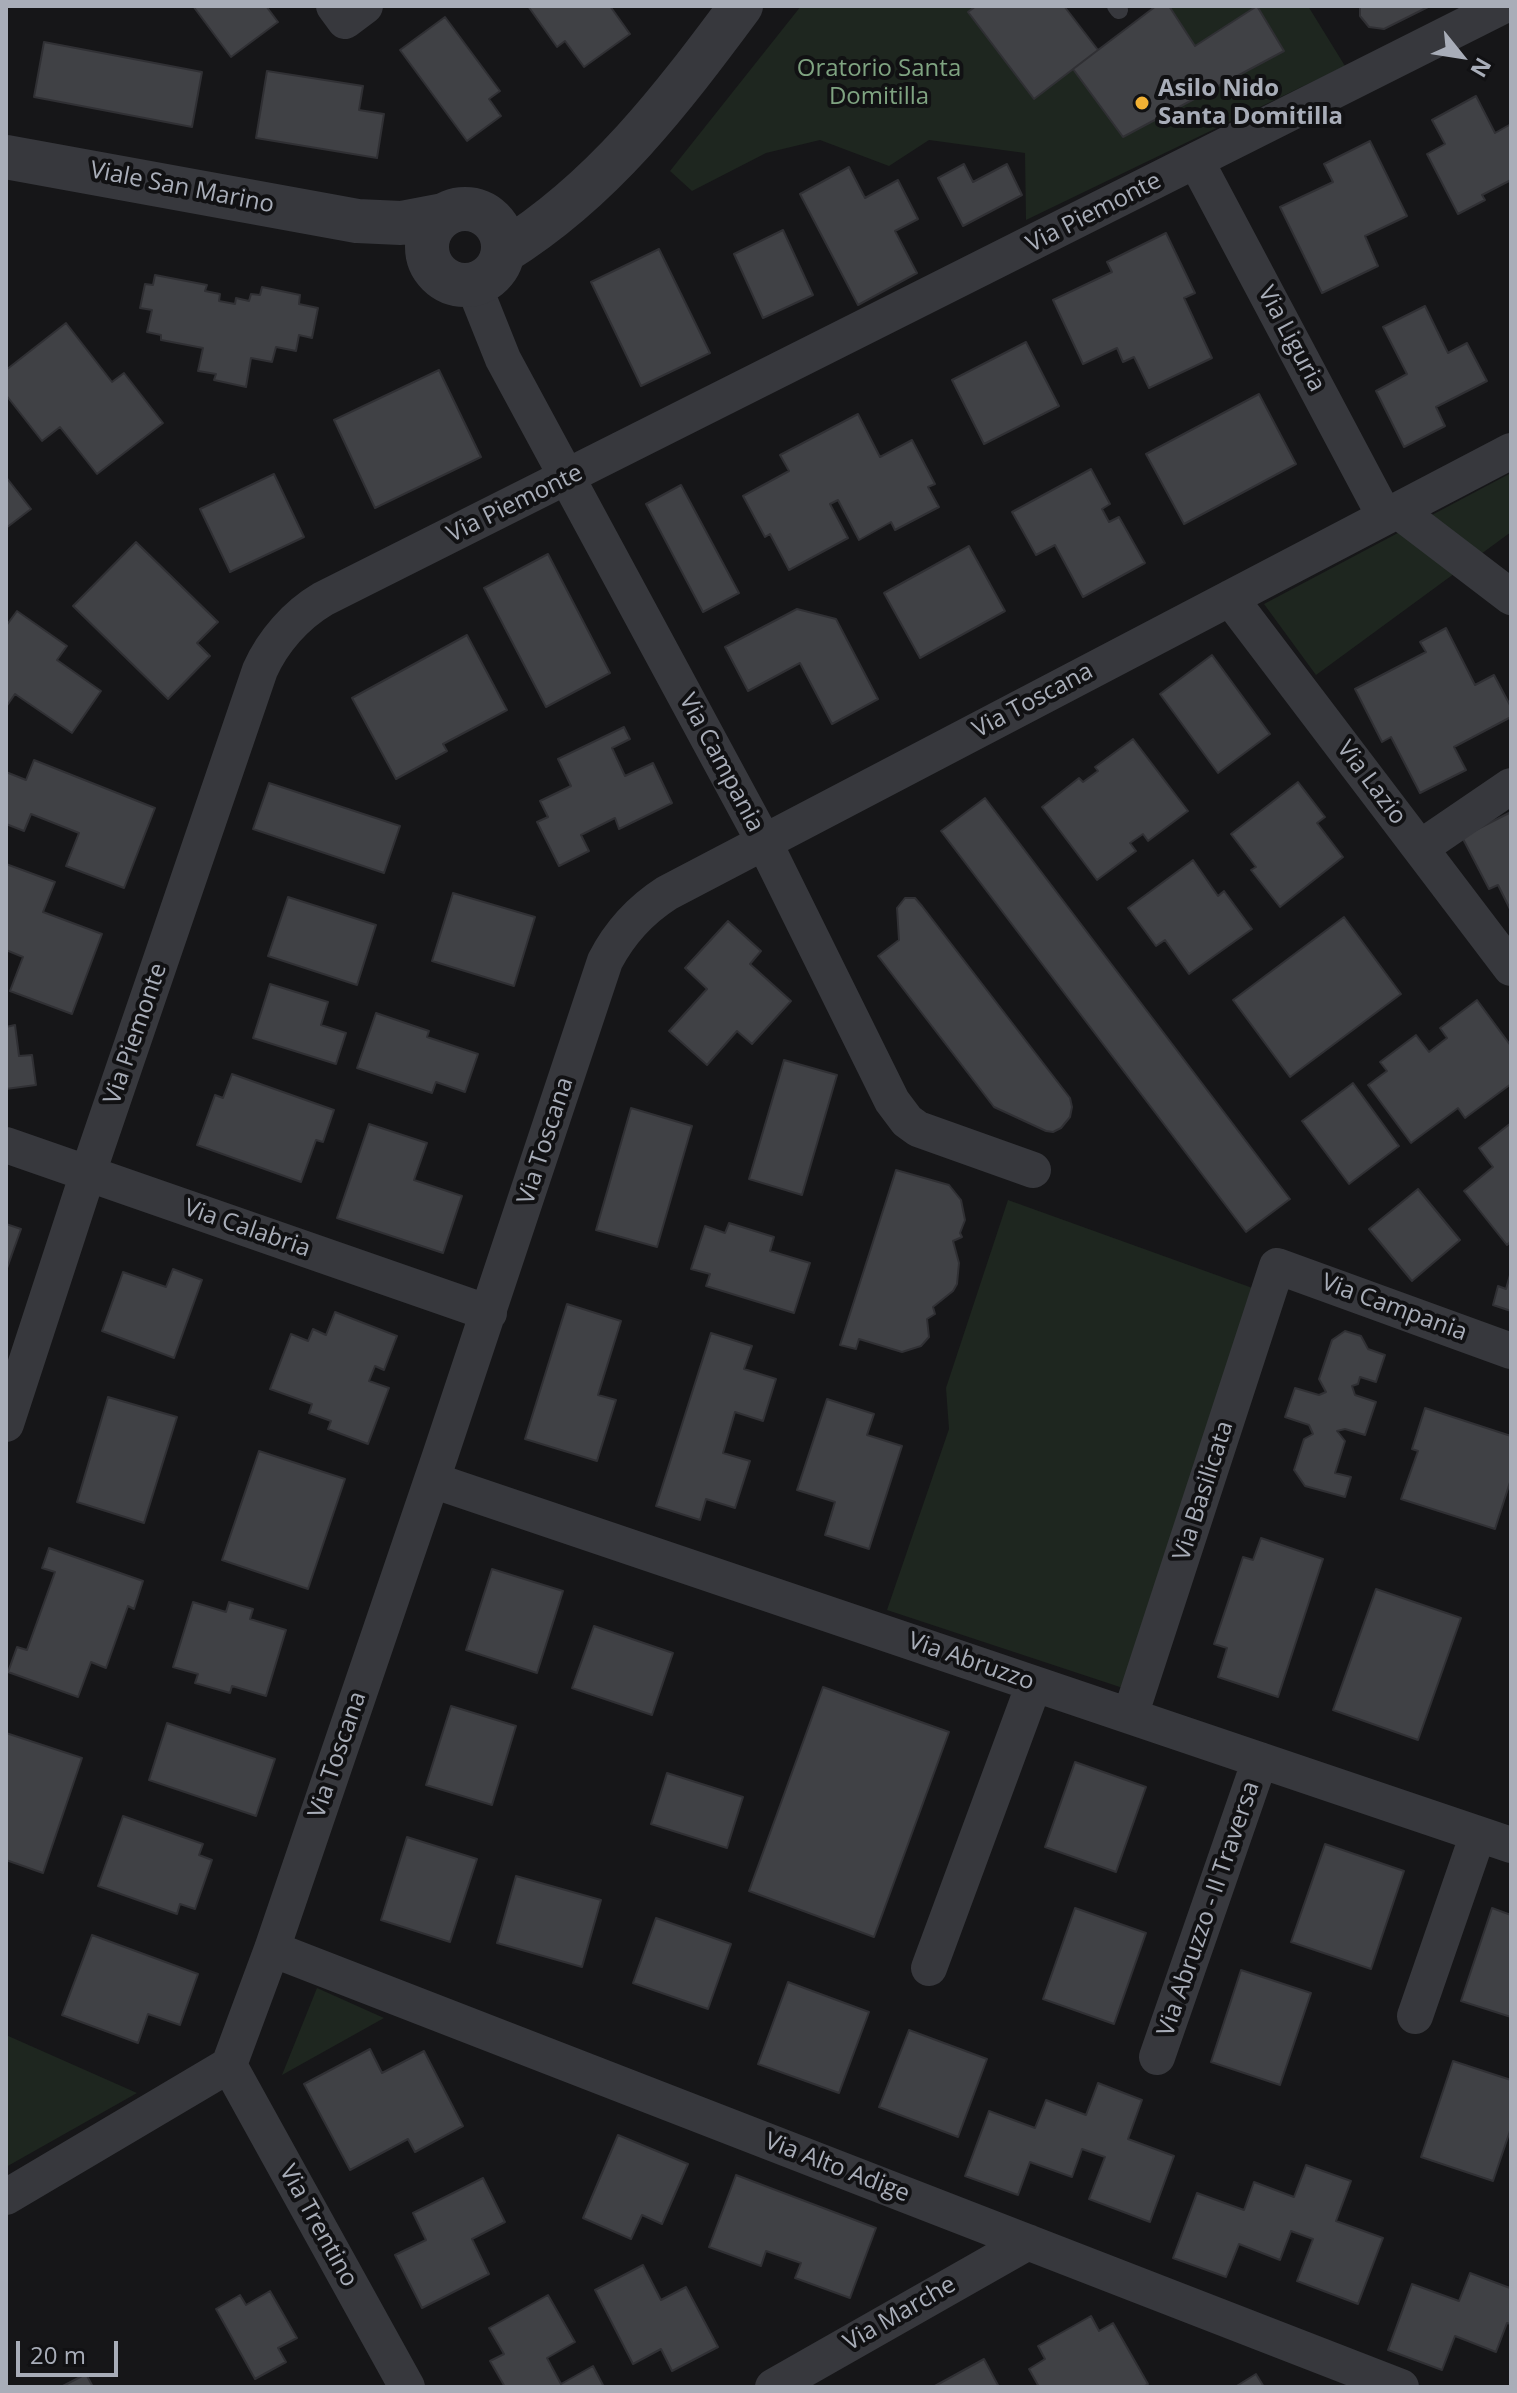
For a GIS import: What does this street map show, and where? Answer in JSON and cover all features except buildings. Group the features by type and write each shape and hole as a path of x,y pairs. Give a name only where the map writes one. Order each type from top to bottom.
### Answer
{"street":[{"path":"334,6 345,21 365,6"},
{"path":"503,252 543,225 595,180 654,121 741,6"},
{"name":"Via Piemonte","path":"6,1424 88,1173 260,670 271,650 297,618 315,604 1503,6"},
{"name":"Viale San Marino","path":"6,157 357,221 401,223 542,202 595,180"},
{"name":"Via Liguria","path":"1196,161 1391,514"},
{"path":"461,213 499,227 503,252 493,273 473,284 460,285 448,281 430,262 428,236 461,213"},
{"name":"Viale San Marino","path":"357,221 397,238 430,262"},
{"name":"Via Campania","path":"473,284 496,344 764,842 899,1112 918,1129 1033,1170"},
{"name":"Via Toscana","path":"229,2065 272,1949 489,1313 605,961 617,939 633,919 657,900 1511,451"},
{"path":"1391,514 1511,597"},
{"name":"Via Lazio","path":"1230,598 1511,968"},
{"path":"1420,848 1511,786"},
{"name":"Via Calabria","path":"6,1145 489,1313"},
{"name":"Via Campania","path":"1277,1266 1511,1351"},
{"name":"Via Basilicata","path":"1130,1716 1277,1266"},
{"name":"Via Abruzzo","path":"432,1480 1494,1839"},
{"path":"929,1968 1034,1684"},
{"name":"Via Abruzzo - II Traversa","path":"1157,2057 1260,1760"},
{"path":"1415,2016 1494,1839"},
{"name":"Via Alto Adige","path":"272,1949 1401,2387"},
{"path":"6,2197 229,2065"},
{"name":"Via Trentino","path":"229,2065 407,2387"},
{"name":"Via Marche","path":"773,2387 1028,2242"}],"green space":[{"name":"Oratorio Santa Domitilla","path":"801,6 1064,6 1098,50 1156,6 1308,6 1345,66 1026,220 1025,153 929,140 889,166 820,140 766,153 692,191 670,171"},
{"path":"1511,473 1511,532 1316,675 1264,604"},
{"path":"1008,1200 1258,1290 1129,1690 887,1610 949,1429 946,1388"},
{"path":"317,1988 384,2018 282,2075"},
{"path":"6,2035 137,2093 6,2167"}],"place":[{"name":"Asilo Nido Santa Domitilla","path":"1142,103"}]}
